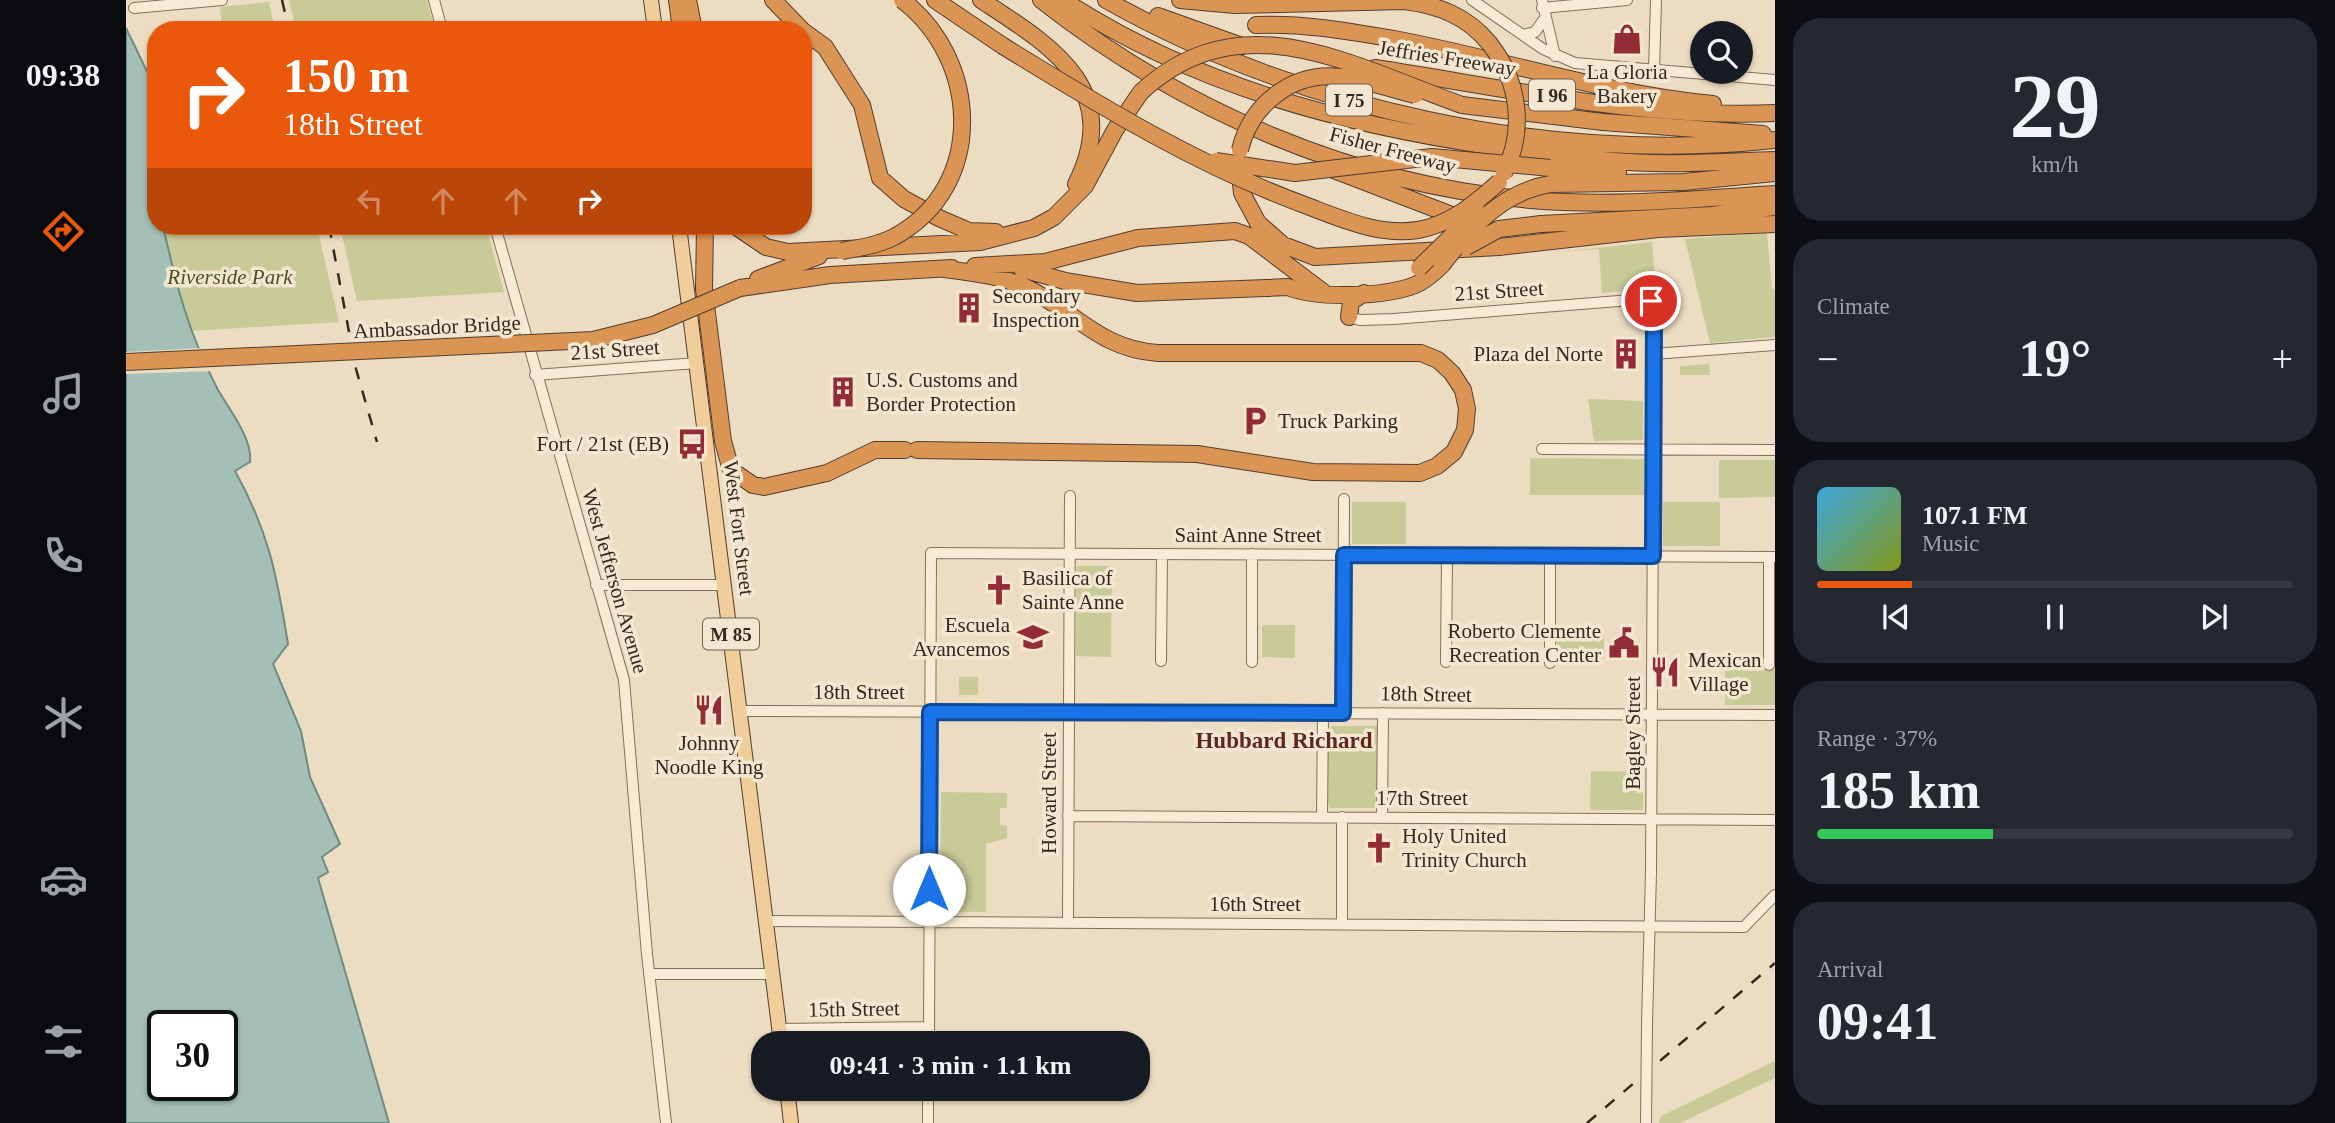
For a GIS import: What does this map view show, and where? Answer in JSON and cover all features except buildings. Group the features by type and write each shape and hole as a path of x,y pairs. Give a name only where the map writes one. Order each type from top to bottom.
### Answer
{"highway":[{"path":"677,0 680,21"},
{"path":"688,0 692,21"},
{"path":"772,0 793,21"},
{"path":"842,251 881,236 916,211 939,180 952,139 953,100 941,60 917,25 887,0"},
{"path":"740,288 818,256 879,243 911,226 937,199 956,161 963,126 959,83 938,36 902,0"},
{"path":"934,0 972,27 1168,144 1222,172 1285,198 1368,227 1391,231 1417,230 1443,223 1469,208 1499,181"},
{"path":"984,0 1064,59 1078,78 1086,98 1090,131 1088,152 1064,208"},
{"name":"Fisher Freeway","path":"1041,0 1105,47 1223,114 1310,150 1390,175 1454,189 1530,200 1601,202 1775,194"},
{"path":"1063,0 1147,48 1211,76 1293,104 1409,134 1612,161 1774,169"},
{"name":"Fisher Freeway","path":"1106,0 1175,36 1294,85 1424,118 1561,140 1664,146 1775,138"},
{"name":"Jeffries Freeway","path":"1121,0 1191,30 1265,51 1628,107 1688,113 1775,111"},
{"path":"1180,0 1235,5 1404,1 1423,4 1460,18 1489,43 1509,75 1517,107 1514,146 1499,181 1477,211 1419,268 1394,280 1332,285 1327,293"},
{"path":"748,235 766,247 788,252 980,242 1023,233 1046,222 1085,187 1115,130 1140,92 1163,65 1192,43 1216,32 1256,25 1290,23 1345,30 1459,51 1652,97 1775,111"},
{"path":"1256,25 1311,35 1416,88 1462,105"},
{"path":"812,37 825,47 862,105 880,178 904,199 969,231 1023,233"},
{"path":"1775,138 1602,122 1462,105 1352,79 1316,77 1291,85 1270,98 1252,119 1240,150 1240,184 1252,214 1274,239 1304,255 1336,258 1499,247 1658,229 1775,224"},
{"path":"1175,89 1219,122 1385,191 1493,230 1557,239"},
{"path":"1168,144 1229,164 1296,173 1432,157 1550,176 1684,182 1774,169"},
{"path":"1441,266 1456,247 1502,203 1550,176"},
{"path":"995,265 1145,294 1288,286 1301,292 1374,291 1417,284 1491,232 1541,224 1712,215 1775,207"},
{"path":"740,288 830,275 1045,262 1138,238 1238,231 1249,236 1327,293 1349,317"},
{"path":"705,235 704,289 723,441 731,470 760,487 827,473 875,450 1197,454 1313,472 1411,474 1429,471 1447,460 1465,430 1467,409 1458,380 1437,360 1421,353 1147,352 1107,340 1016,283 995,276 944,269"},
{"name":"Ambassador Bridge","path":"126,362 593,340 653,326 740,288"},
{"path":"1349,317 1348,309 1354,299 1374,291"}],"main road":[{"path":"651,0 653,21"},
{"name":"West Fort Street","path":"680,235 780,1031"},
{"path":"788,1101 791,1123"}],"street":[{"path":"134,8 222,0"},
{"path":"434,0 440,21"},
{"path":"1472,0 1555,56 1575,63 1775,80"},
{"path":"1543,9 1628,0"},
{"path":"1654,71 1656,0"},
{"path":"1523,35 1535,32 1543,9"},
{"path":"1543,9 1555,56"},
{"name":"West Jefferson Avenue","path":"497,235 624,680 649,974 666,1123"},
{"name":"21st Street","path":"1349,317 1360,320 1394,319 1490,310 1651,301"},
{"name":"Bagley Street","path":"1646,1123 1653,556 1654,307 1651,301"},
{"path":"1653,354 1775,345"},
{"name":"21st Street","path":"535,374 697,363"},
{"path":"1542,449 1775,450"},
{"name":"Howard Street","path":"1068,923 1070,496"},
{"path":"1343,713 1344,499"},
{"name":"Saint Anne Street","path":"930,712 931,553 1772,557"},
{"path":"1161,661 1162,554"},
{"path":"1252,554 1252,662"},
{"path":"1446,662 1447,555"},
{"path":"1550,555 1550,663"},
{"path":"1769,664 1772,557"},
{"path":"596,585 725,585"},
{"name":"18th Street","path":"740,711 1775,715"},
{"path":"929,1031 930,712"},
{"path":"1322,817 1323,713"},
{"path":"1382,817 1383,713"},
{"name":"17th Street","path":"1068,816 1775,820"},
{"path":"1342,817 1342,924"},
{"name":"16th Street","path":"766,920 1744,927 1775,895"},
{"path":"649,974 773,974"},
{"name":"15th Street","path":"863,1031 929,1027"},
{"path":"928,1101 928,1123"}],"green space":[{"path":"289,0 427,0 433,21 294,21"},
{"path":"269,2 273,21 221,21 220,7"},
{"path":"1767,233 1772,289 1775,289 1775,337 1710,343 1685,239"},
{"name":"Riverside Park","path":"165,235 319,235 339,322 190,331"},
{"name":"Riverside Park","path":"342,235 488,235 504,292 357,301"},
{"path":"1652,242 1656,289 1602,293 1599,249 1557,252"},
{"path":"1709,364 1710,375 1680,375 1680,366"},
{"path":"1588,399 1643,401 1643,440 1594,441"},
{"path":"1530,458 1644,459 1644,495 1530,495"},
{"path":"1719,460 1775,460 1775,497 1719,498"},
{"path":"1352,502 1406,502 1406,544 1352,544"},
{"path":"1663,502 1720,502 1720,546 1663,546"},
{"path":"1077,566 1112,566 1111,657 1076,656"},
{"path":"1262,625 1295,625 1295,658 1262,657"},
{"path":"1557,634 1604,634 1604,659 1556,659"},
{"path":"1725,667 1775,667 1775,705 1725,705"},
{"path":"959,677 978,677 978,695 959,695"},
{"path":"1331,726 1379,726 1378,808 1330,808 1325,767 1326,745"},
{"path":"1591,771 1643,772 1643,810 1590,810"},
{"path":"941,792 1007,793 1007,808 1000,808 1000,825 1007,826 1007,838 986,844 986,912 940,912"},
{"path":"1775,1061 1775,1078 1680,1123 1659,1123 1661,1116"}],"shaded area":[{"path":"126,28 147,71 147,235 165,235 191,329 218,390 240,425 248,444 250,462 235,471 264,535 280,597 288,644 273,664 301,731 310,777 340,844 322,857 328,872 318,878 389,1123 126,1123"}],"pier":[{"path":"202,348 213,371 126,374 126,352"}],"railway":[{"path":"282,0 287,21"},
{"path":"331,235 356,369 377,442"},
{"path":"1587,1123 1775,963"}],"place":[{"name":"La Gloria Bakery","path":"1627,39"},
{"name":"Secondary Inspection","path":"969,308"},
{"name":"Plaza del Norte","path":"1626,354"},
{"name":"U.S. Customs and Border Protection","path":"843,392"},
{"name":"Truck Parking","path":"1255,421"},
{"name":"Fort / 21st (EB)","path":"692,444"},
{"name":"Basilica of Sainte Anne","path":"999,590"},
{"name":"Escuela Avancemos","path":"1033,637"},
{"name":"Roberto Clemente Recreation Center","path":"1624,643"},
{"name":"Mexican Village","path":"1665,672"},
{"name":"Johnny Noodle King","path":"709,710"},
{"name":"Holy United Trinity Church","path":"1379,848"}],"district":[{"name":"Hubbard Richard","path":"1284,740"}],"route":[{"path":"929,889 930,712 1343,713 1344,555 1653,556 1654,307 1651,301"}]}
